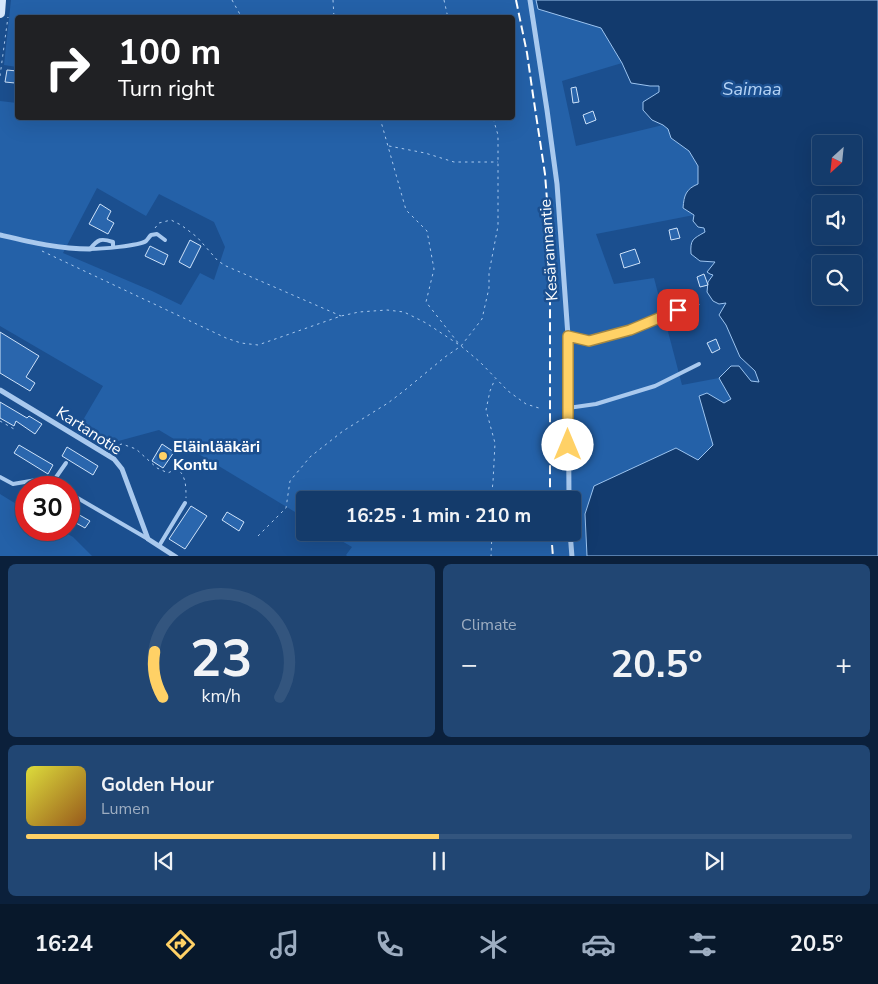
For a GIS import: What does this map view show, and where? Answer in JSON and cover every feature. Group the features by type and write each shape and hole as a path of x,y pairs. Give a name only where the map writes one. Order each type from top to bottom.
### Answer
{"main road":[{"path":"2,0 4,11"}],"street":[{"name":"Kesärannantie","path":"530,0 557,184 568,336 569,491"},
{"path":"0,235 69,249 90,249"},
{"name":"Kartanotie","path":"0,390 114,459 122,469 148,539"},
{"path":"148,539 176,556"},
{"path":"571,541 572,556"}],"lane":[{"path":"90,249 137,244 146,241 151,234 158,234 165,240"},
{"path":"90,249 96,241 104,239 113,242 113,247"},
{"path":"568,336 589,341 630,330 678,310"},
{"path":"568,408 596,404 655,386 699,364"},
{"path":"57,476 66,463"},
{"path":"0,477 15,484"},
{"path":"80,499 148,539"},
{"path":"159,546 186,504"}],"path":[{"path":"232,0 240,15"},
{"path":"333,0 334,15"},
{"path":"444,0 447,15"},
{"path":"0,76 4,11"},
{"path":"381,120 406,210 427,231 434,269 426,302 460,346"},
{"path":"258,536 286,508 290,481 310,457 343,430 388,403 460,346 482,319 489,288 489,273 498,226 498,135 494,120"},
{"path":"388,146 425,153 454,162 498,162"},
{"path":"151,234 159,223 171,220 196,237 212,256 226,266 341,316"},
{"path":"29,242 54,257 226,338 241,343 258,345 341,316 359,312 387,310 404,312 426,323 460,346 480,362 508,391 526,404 542,409"},
{"path":"492,491 495,443 486,410 490,391 496,378"},
{"path":"0,421 14,429"},
{"path":"99,450 122,444 136,448 157,468 168,473 174,470 180,460"},
{"path":"176,467 183,473 186,486 186,504"},
{"path":"491,556 492,541"}],"shaded area":[{"path":"11,0 679,0 650,86 631,83 622,63 562,81 576,146 663,125 668,129 671,138 689,151 698,166 698,184 686,193 683,208 694,215 596,234 614,284 654,278 682,385 719,378 732,398 711,556 347,556 352,547 342,541 581,541 581,491 296,491 296,513 159,430 100,446 76,432 103,386 0,326 0,101 15,103 15,120 515,120 515,15 15,15 15,67 4,65","holes":["97,188 146,216 159,194 214,222 225,247 214,280 200,273 181,305 63,253"]},
{"path":"0,494 15,503 15,541 77,541 92,556 0,556"}],"water":[{"name":"Saimaa","path":"536,0 878,0 878,556 587,556 585,514 594,486 676,448 698,460 713,445 699,396 707,393 724,403 731,399 719,378 731,366 739,366 751,381 759,382 755,371 740,357 726,325 719,315 726,303 719,304 713,301 707,292 708,282 713,275 707,272 715,262 700,261 691,254 693,240 705,232 704,228 698,227 693,221 694,215 683,208 686,193 698,184 698,166 689,151 671,138 668,129 652,120 643,110 643,102 659,92 659,86 631,83 622,63 601,28 538,9"}],"building":[{"path":"7,70 15,71 15,83 5,82"},
{"path":"576,87 579,102 573,103 571,88"},
{"path":"593,111 596,120 586,124 583,115"},
{"path":"100,204 111,211 107,219 114,223 108,234 89,224"},
{"path":"677,228 680,238 671,240 669,230"},
{"path":"190,240 201,246 190,268 179,262"},
{"path":"150,246 168,255 164,265 145,256"},
{"path":"635,249 640,263 624,268 620,254"},
{"path":"704,274 708,285 700,287 697,277"},
{"path":"695,293 699,305 687,309 683,297"},
{"path":"0,332 39,356 26,377 35,383 30,391 0,373"},
{"path":"716,339 720,349 712,353 707,343"},
{"path":"0,402 27,418 29,416 42,424 35,434 16,421 14,426 0,418"},
{"name":"Eläinlääkäri Kontu","path":"162,444 174,452 163,468 152,461"},
{"path":"19,445 53,465 48,474 14,453"},
{"path":"67,447 98,466 93,475 62,456"},
{"path":"191,506 207,516 185,549 169,539"},
{"path":"227,512 244,522 239,531 222,520"},
{"path":"80,515 90,521 85,528 80,525"}],"railway":[{"path":"516,0 527,53 545,174 550,239 550,491"},
{"path":"552,541 553,556"}],"place":[{"name":"Eläinlääkäri Kontu","path":"163,456"}],"route":[{"path":"568,445 568,336 589,341 630,330 678,310"}]}
